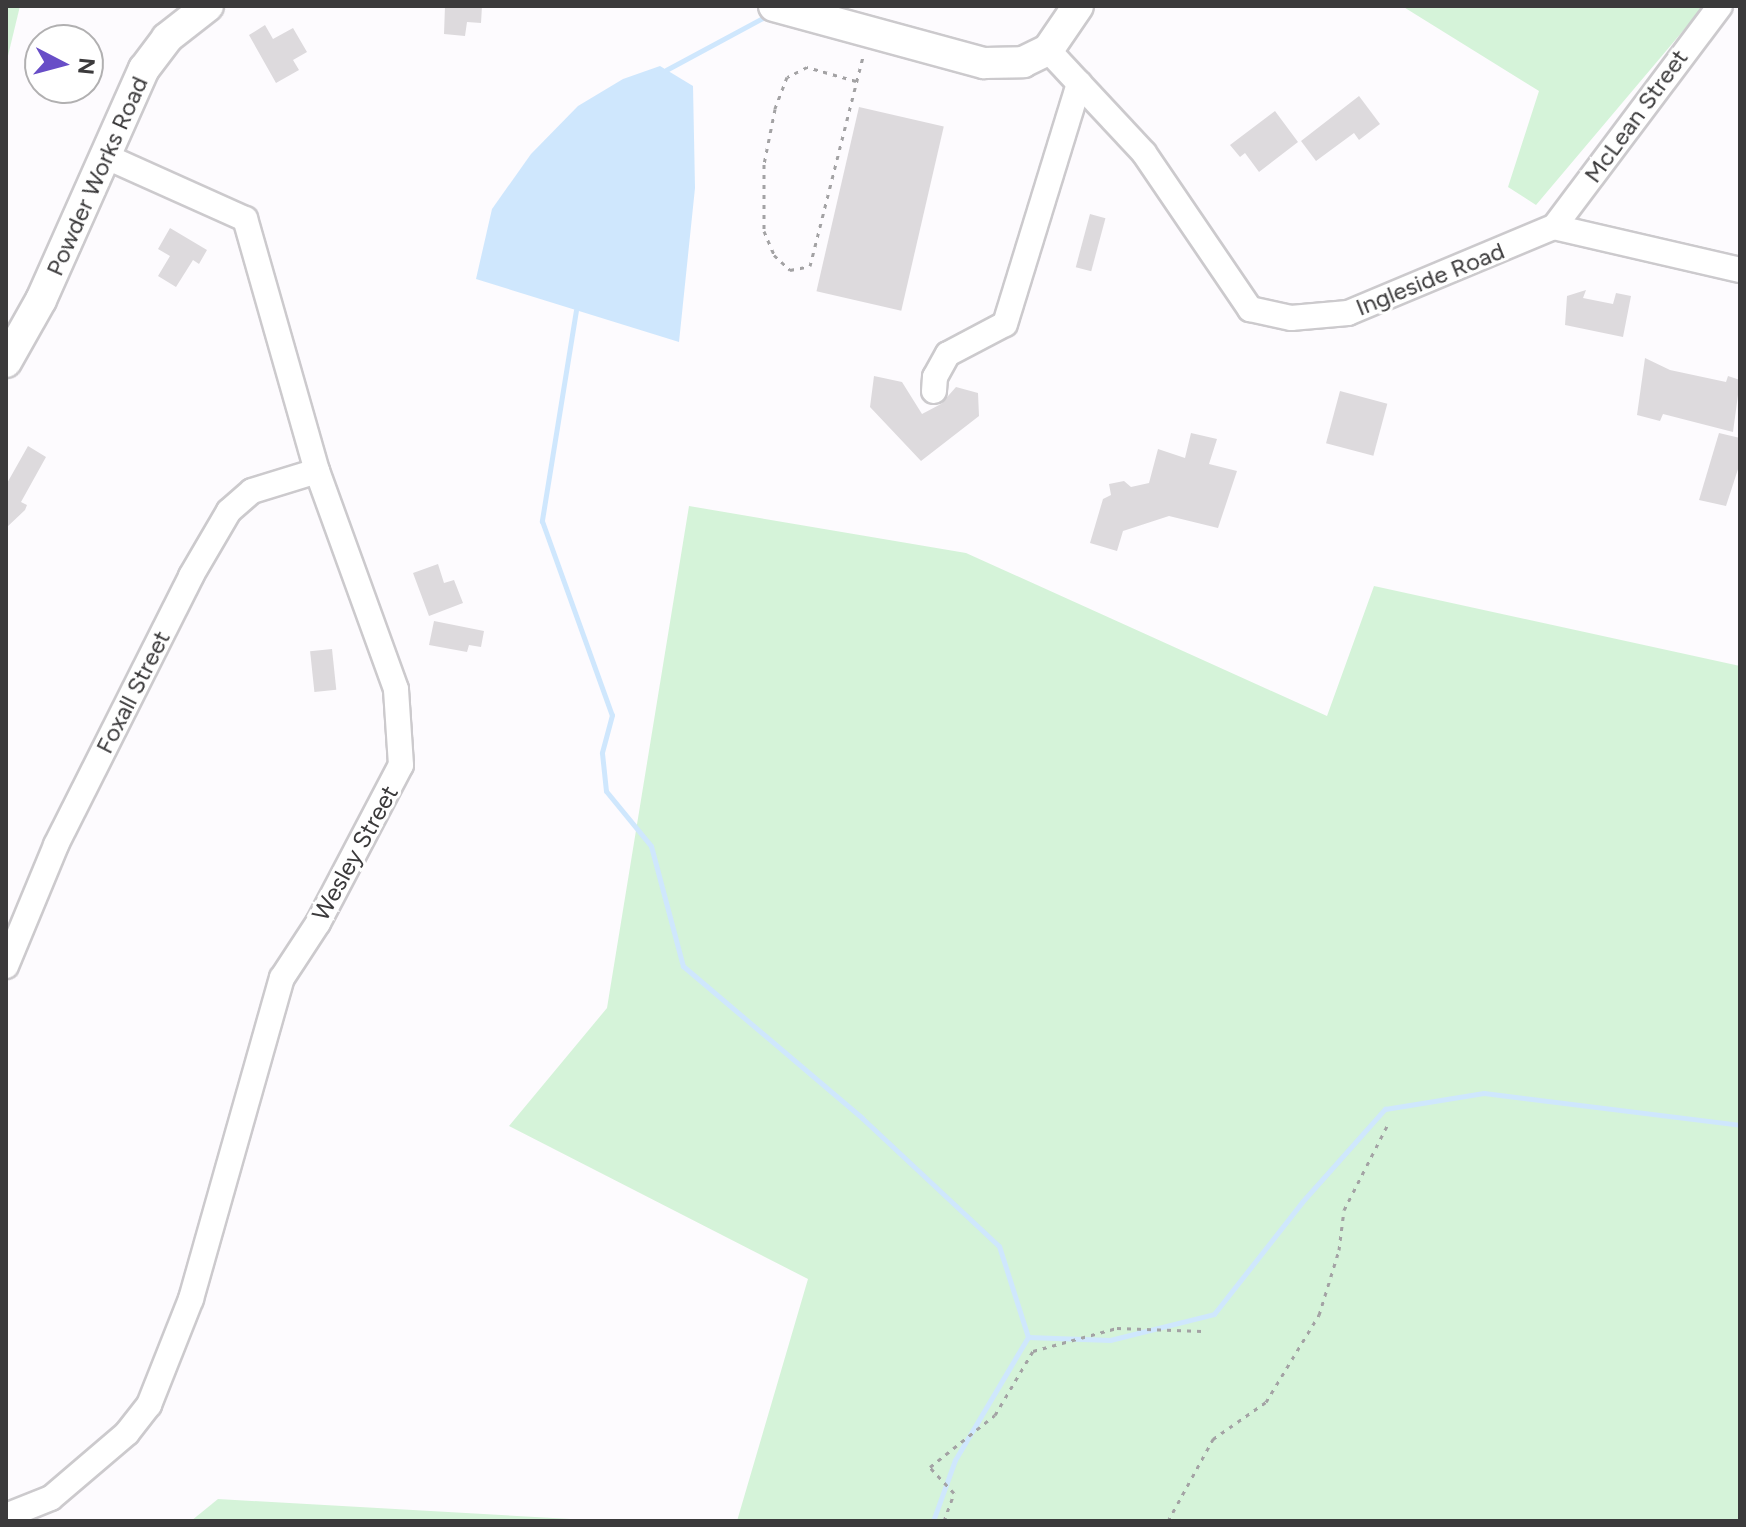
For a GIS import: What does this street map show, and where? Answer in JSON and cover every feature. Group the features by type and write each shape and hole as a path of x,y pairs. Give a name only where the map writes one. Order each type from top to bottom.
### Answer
{"main road":[{"name":"Powder Works Road","path":"6,362 41,300 144,69 167,38 208,6"},
{"path":"774,6 984,63 1023,62 1048,50 1078,6"}],"street":[{"name":"McLean Street","path":"1554,227 1720,6"},
{"name":"Ingleside Road","path":"1048,50 1144,153 1250,309 1291,318 1348,313 1554,227"},
{"path":"934,391 935,377 948,354 1005,324 1079,83"},
{"name":"Wesley Street","path":"6,1516 51,1498 127,1433 149,1405 191,1299 282,978 318,923 401,765 396,689 317,471 245,219 105,156"},
{"path":"1554,227 1740,270"},
{"name":"Foxall Street","path":"6,966 56,845 191,576 229,511 252,491 317,471"}],"path":[{"path":"856,81 807,67 787,77 775,109 764,164 764,231 774,255 790,270 810,266 869,33"},
{"path":"1168,1521 1213,1439 1266,1402 1319,1315 1339,1250 1344,1210 1388,1124"},
{"path":"944,1521 954,1493 930,1467 995,1415 1033,1351 1117,1328 1202,1331"}],"green space":[{"path":"6,6 20,6 6,64"},
{"path":"1402,6 1704,6 1536,205 1508,187 1539,91"},
{"path":"689,506 966,553 1327,716 1374,586 1740,666 1740,1521 737,1521 808,1279 509,1126 607,1008"},
{"path":"218,1499 571,1519 591,1521 191,1521"}],"water":[{"path":"660,66 693,86 695,188 679,342 476,279 492,209 531,154 578,106 623,79"}],"building":[{"path":"445,6 482,6 481,23 467,22 465,36 444,34"},
{"path":"265,25 273,39 293,28 307,52 293,60 299,70 276,83 249,35"},
{"path":"1359,96 1380,124 1359,140 1354,133 1316,161 1301,141"},
{"path":"859,107 944,127 901,311 816,291"},
{"path":"1275,111 1298,142 1259,172 1245,153 1240,157 1230,145"},
{"path":"1090,214 1105,218 1091,271 1076,267"},
{"path":"170,228 207,250 199,264 193,260 176,287 158,276 170,256 158,249"},
{"path":"1586,290 1583,298 1613,304 1616,293 1631,296 1623,337 1565,325 1567,296"},
{"path":"1645,358 1670,370 1726,382 1728,376 1740,380 1733,432 1663,414 1660,421 1637,415"},
{"path":"874,376 902,382 922,414 941,404 956,387 978,393 979,416 921,461 870,407"},
{"path":"1340,391 1387,404 1373,456 1326,443"},
{"path":"1191,433 1217,439 1209,464 1237,471 1218,528 1169,516 1123,531 1117,551 1090,543 1103,499 1111,495 1109,484 1124,481 1131,487 1149,483 1158,449 1185,458"},
{"path":"1719,433 1740,438 1740,463 1726,506 1699,500"},
{"path":"28,446 46,457 21,502 27,505 25,510 6,528 6,485"},
{"path":"438,564 444,583 454,580 463,603 429,616 413,573"},
{"path":"434,621 484,631 481,647 469,645 467,652 429,645"},
{"path":"332,649 336,690 314,692 310,651"}],"waterway":[{"path":"666,70 768,15"},
{"path":"576,310 542,521 612,715 602,753 606,791 651,846 683,966 862,1118 999,1246 1028,1337"},
{"path":"1028,1337 1110,1340 1214,1314 1302,1202 1385,1109 1484,1093 1740,1125"},
{"path":"933,1521 955,1460 1028,1337"}]}
